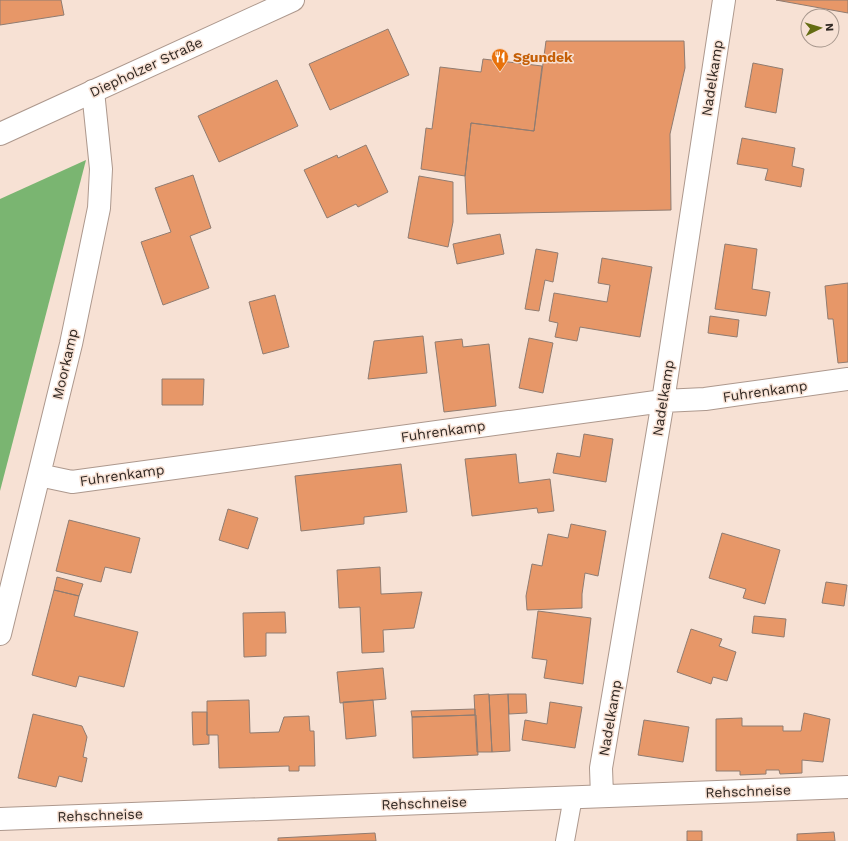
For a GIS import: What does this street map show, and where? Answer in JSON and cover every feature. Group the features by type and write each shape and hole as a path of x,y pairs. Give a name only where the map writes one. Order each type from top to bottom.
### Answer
{"street":[{"name":"Diepholzer Straße","path":"0,134 293,0"},
{"name":"Nadelkamp","path":"602,796 601,768 663,401 724,0"},
{"name":"Moorkamp","path":"0,634 71,344 99,208 101,169 93,91"},
{"name":"Fuhrenkamp","path":"39,475 72,482 663,401 705,399 848,379"},
{"name":"Rehschneise","path":"0,819 848,787"}],"lane":[{"path":"565,841 573,797"}],"green space":[{"path":"86,160 0,491 0,199"}],"building":[{"path":"0,0 61,0 64,15 0,25"},
{"path":"776,0 848,0 848,13 840,12 840,8 820,8"},
{"path":"388,29 409,75 330,110 309,64"},
{"path":"546,41 684,41 685,68 670,134 671,210 467,214 465,176 471,123 534,131"},
{"path":"483,59 542,66 534,131 471,123 465,176 421,169 426,128 432,129 440,67 481,72"},
{"path":"753,63 783,69 776,113 745,107"},
{"path":"277,80 298,126 219,162 198,116"},
{"path":"742,138 795,148 792,166 804,169 801,187 765,180 768,169 737,164"},
{"path":"366,145 388,192 358,207 356,204 327,218 304,170 337,155 338,158"},
{"path":"193,175 211,228 190,236 209,288 163,305 141,242 171,232 155,188"},
{"path":"419,176 453,182 453,222 448,247 408,238"},
{"path":"500,234 504,254 457,264 453,244"},
{"path":"725,244 757,249 752,289 770,292 766,316 715,309"},
{"path":"536,249 558,253 553,282 545,280 539,311 525,309"},
{"path":"602,258 652,267 640,337 580,327 577,341 555,337 558,323 549,321 554,293 607,302 610,285 598,283"},
{"path":"848,283 848,362 838,363 833,319 828,319 825,286"},
{"path":"275,295 289,347 263,354 249,302"},
{"path":"710,316 739,320 737,337 708,333"},
{"path":"423,336 427,373 368,379 374,341"},
{"path":"529,338 553,343 543,393 519,388"},
{"path":"462,339 463,347 489,344 496,406 444,412 435,342"},
{"path":"162,379 204,379 203,405 162,405"},
{"path":"584,434 613,439 606,482 553,473 557,453 580,457"},
{"path":"516,454 519,483 550,479 554,511 538,513 537,508 472,516 465,459"},
{"path":"401,464 407,512 364,517 364,524 301,531 295,476"},
{"path":"228,509 258,518 248,549 219,540"},
{"path":"69,520 140,538 131,573 105,567 101,582 56,571"},
{"path":"571,524 606,531 598,576 585,573 582,608 527,610 526,596 532,564 542,566 548,534 568,538"},
{"path":"722,533 780,550 765,604 743,598 746,589 709,578"},
{"path":"380,567 381,594 422,592 414,628 383,630 384,652 362,653 360,607 339,608 337,570"},
{"path":"57,577 83,584 79,596 54,590"},
{"path":"826,582 847,585 844,606 822,603"},
{"path":"54,590 79,596 74,616 138,632 124,687 79,676 76,687 32,675"},
{"path":"538,611 591,618 583,684 544,678 547,660 532,658"},
{"path":"285,612 286,633 266,633 266,656 244,657 243,613"},
{"path":"754,616 786,619 784,637 752,633"},
{"path":"691,629 722,639 719,646 736,652 727,681 713,677 711,684 677,672"},
{"path":"383,668 386,699 340,703 337,672"},
{"path":"489,694 492,752 477,752 474,695"},
{"path":"508,694 510,751 492,752 489,695"},
{"path":"508,694 526,694 527,713 509,714"},
{"path":"249,700 250,733 279,732 284,717 309,716 310,731 314,731 315,766 299,766 299,771 289,771 289,766 219,768 218,735 207,735 207,701"},
{"path":"373,700 376,736 346,739 343,702"},
{"path":"550,702 582,707 575,748 522,740 525,720 547,724"},
{"path":"475,709 475,715 412,717 411,711"},
{"path":"192,712 207,712 207,735 209,735 209,744 193,745"},
{"path":"804,713 830,719 823,762 802,760 802,773 780,774 779,770 766,770 766,774 740,775 740,771 716,771 716,719 742,718 742,726 783,726 783,731 801,731"},
{"path":"33,714 82,726 87,737 83,757 87,758 82,782 59,776 56,787 18,778"},
{"path":"476,715 478,755 413,758 412,717"},
{"path":"644,720 689,727 683,762 638,755"},
{"path":"687,831 702,831 702,841 687,841"},
{"path":"834,832 835,841 797,841 797,834"},
{"path":"375,833 376,841 278,841 278,838"}],"place":[{"name":"Sgundek","path":"500,72"}]}
